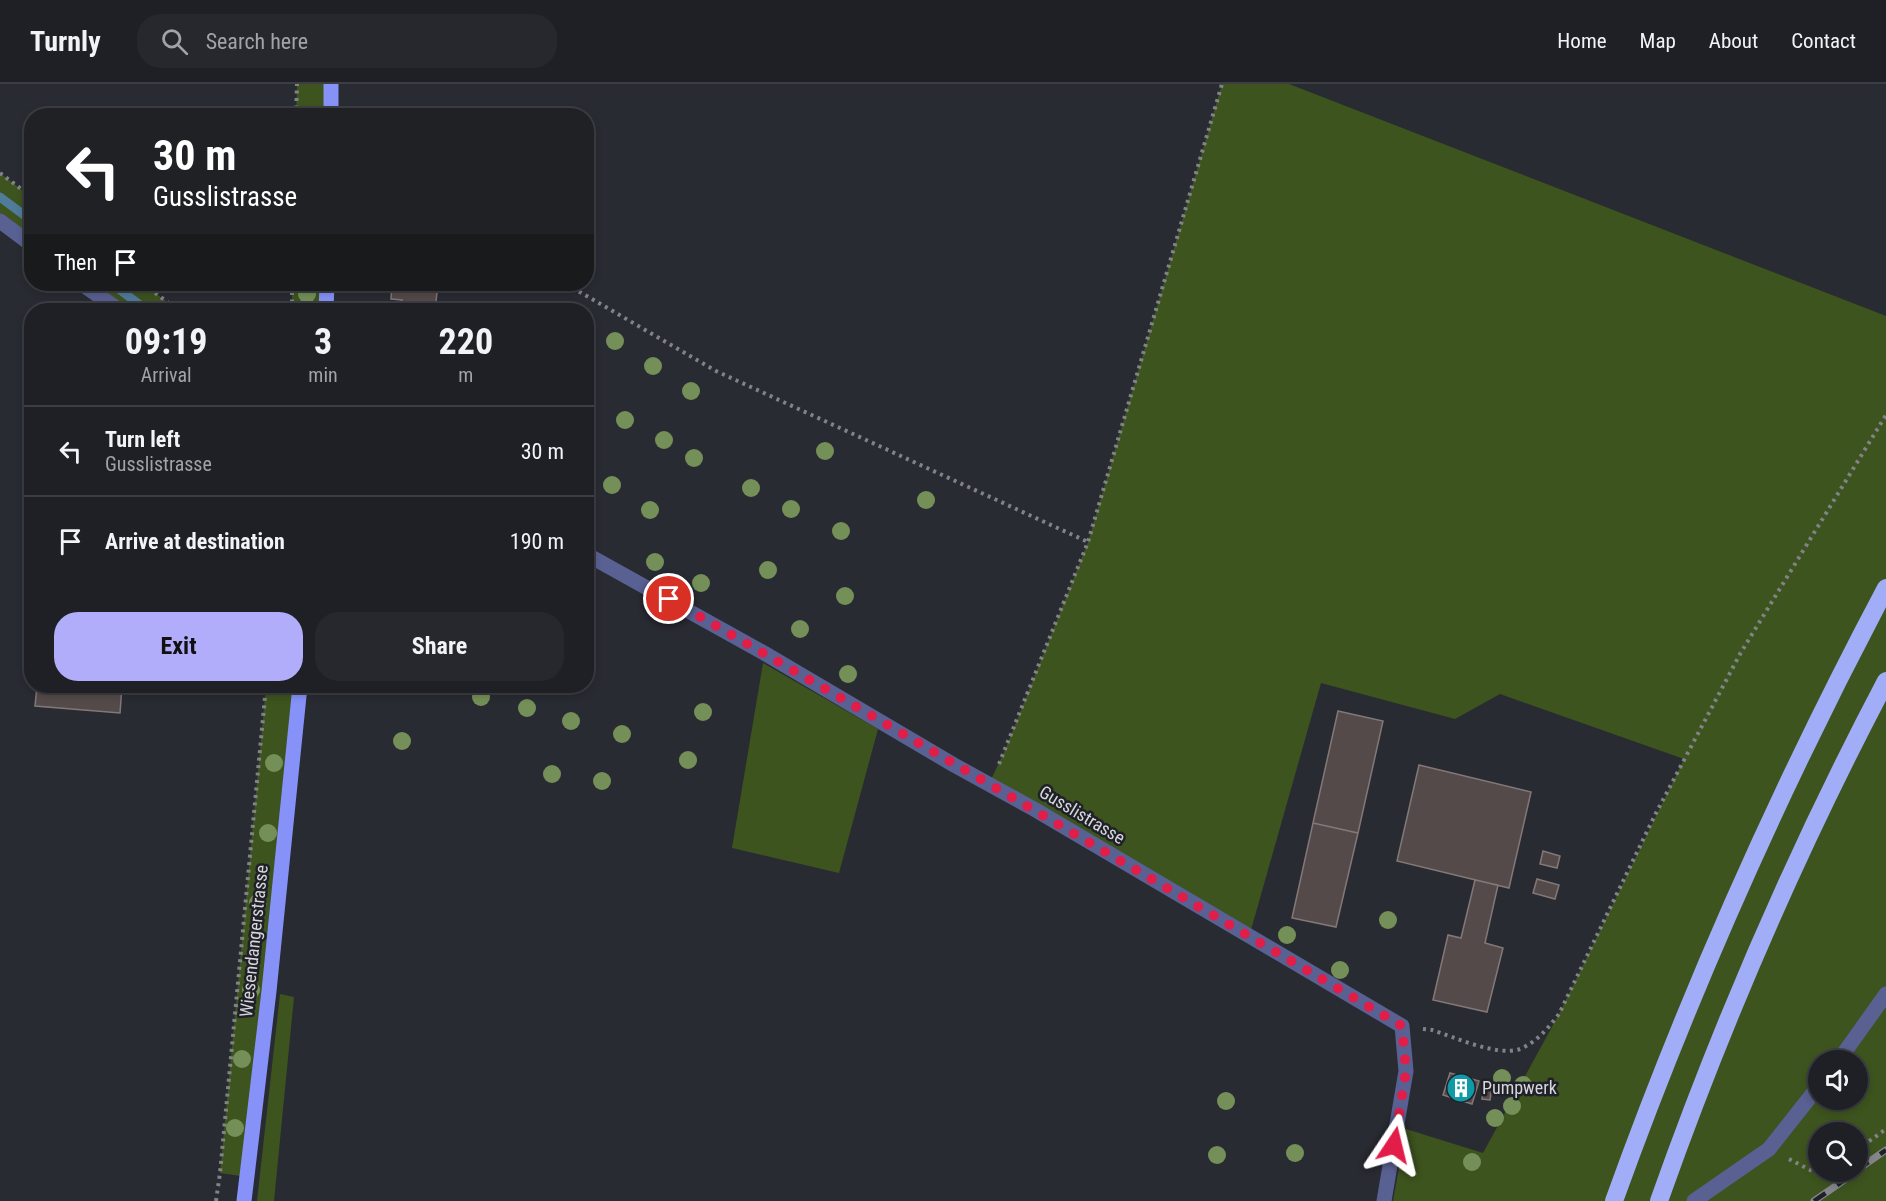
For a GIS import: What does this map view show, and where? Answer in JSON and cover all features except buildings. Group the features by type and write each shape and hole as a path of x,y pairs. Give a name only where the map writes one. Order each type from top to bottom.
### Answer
{"highway":[{"path":"1614,1201 1669,1055 1724,921 1792,771 1886,588"},
{"path":"1659,1201 1712,1059 1752,965 1811,833 1886,681"}],"main road":[{"path":"331,84 331,108"},
{"name":"Wiesendangerstrasse","path":"244,1201 269,991 299,693"}],"street":[{"path":"0,221 24,239"},
{"path":"92,291 109,303"},
{"name":"Gusslistrasse","path":"594,558 1034,809 1402,1026"},
{"path":"1846,1050 1886,994"},
{"path":"1384,1201 1406,1071 1402,1026"},
{"path":"1694,1201 1769,1149 1808,1100"}],"path":[{"path":"296,108 297,84"},
{"path":"1005,750 1088,542 1222,84"},
{"path":"0,173 24,191"},
{"path":"152,291 169,303"},
{"path":"578,291 716,371 1088,542"},
{"path":"1402,1026 1432,1030 1496,1050 1519,1050 1543,1034 1559,1014 1655,815 1740,654 1886,415"},
{"path":"216,1201 265,693"},
{"path":"1868,1142 1886,1130"},
{"path":"1769,1149 1808,1169"}],"green space":[{"path":"297,84 331,84 331,108 296,108"},
{"path":"1222,84 1289,84 1886,316 1886,1201 1393,1201 1406,1129 1483,1153 1559,1014 1684,759 1500,694 1455,719 1321,683 1249,937 989,784 1005,750 1088,542"},
{"path":"0,173 24,192 24,240 0,221"},
{"path":"92,291 152,291 169,303 109,303"},
{"path":"292,291 327,291 326,303 292,303"},
{"path":"763,663 878,729 839,873 732,848"},
{"path":"265,693 299,693 248,1177 220,1173"},
{"path":"280,994 294,997 274,1201 257,1201"}],"waterway":[{"path":"0,197 24,215"},
{"path":"121,291 138,303"}],"railway":[{"path":"1868,1162 1886,1150"},
{"path":"1814,1201 1842,1182"}],"place":[{"name":"Pumpwerk","path":"1461,1088"}],"route":[{"path":"669,599 1034,809 1402,1026 1406,1071 1394,1145"}]}
